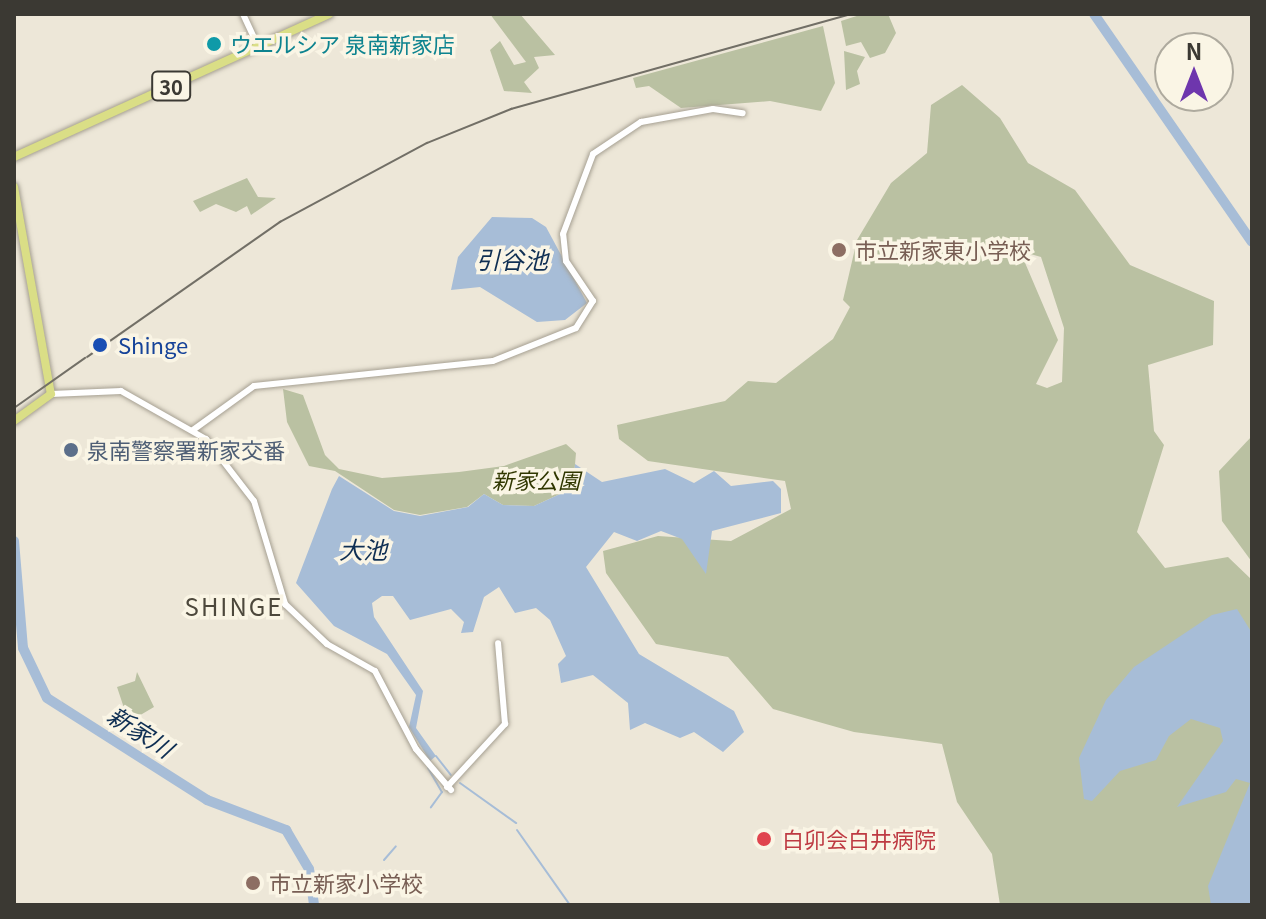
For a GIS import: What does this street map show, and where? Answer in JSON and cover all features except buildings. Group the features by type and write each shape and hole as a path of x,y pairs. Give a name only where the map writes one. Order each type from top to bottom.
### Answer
{"main road":[{"name":"30","path":"14,157 329,14"},
{"path":"14,187 51,394 14,421"}],"street":[{"path":"243,14 258,46"},
{"path":"193,430 254,386 493,361 576,328 593,301 566,261 562,237 593,154 641,122 713,109 743,113"},
{"path":"51,394 121,391 193,430 254,501 281,598 327,644 375,671 428,766 449,789 505,724 498,643"}],"green space":[{"path":"490,14 520,14 555,55 534,57 539,68 524,82 532,93 504,91 490,50 500,41 514,65 526,62"},
{"path":"863,14 888,14 896,33 885,53 870,58 861,42 846,46 841,21"},
{"path":"823,26 835,83 821,111 770,101 681,108 649,86 636,88 633,78"},
{"path":"844,51 865,57 857,71 860,84 846,90"},
{"path":"962,85 1000,118 1028,163 1075,190 1130,265 1214,301 1213,345 1148,365 1154,431 1164,445 1137,532 1165,568 1228,557 1252,580 1252,905 1000,905 992,854 957,802 942,744 854,732 773,709 728,657 656,644 606,573 603,551 658,536 731,541 791,509 785,481 648,461 619,439 617,425 725,401 748,381 776,383 833,339 850,307 843,300 857,240 891,183 927,153 931,105","holes":["1020,251 1041,257 1064,328 1062,382 1047,388 1036,384 1058,340"]},
{"path":"247,178 258,197 276,198 251,215 247,206 236,212 216,204 200,212 193,201"},
{"name":"新家公園","path":"283,389 303,395 325,455 339,469 382,478 459,472 504,466 566,444 576,453 573,488 534,506 503,505 484,494 467,507 420,515 394,510 335,471 309,466 287,422"},
{"path":"1252,436 1252,562 1222,521 1219,471"},
{"path":"137,672 154,707 137,717 135,741 117,687 135,681"}],"water":[{"name":"引谷池","path":"492,217 532,218 546,227 587,303 565,320 537,322 480,287 451,290 458,257"},
{"name":"大池","path":"575,464 602,482 665,469 694,483 714,471 731,486 773,481 781,489 781,513 712,531 706,574 682,539 661,531 637,541 614,532 586,567 639,654 734,711 744,732 723,752 694,732 680,738 645,723 630,730 628,703 593,675 561,683 558,664 566,656 550,620 536,608 515,613 499,587 484,597 473,632 461,633 464,622 451,609 410,620 393,596 382,596 372,603 374,617 423,691 416,728 436,756 430,761 409,727 416,695 387,654 334,626 296,583 332,489 339,476 394,511 420,516 468,507 484,494 503,505 534,506 573,488"},
{"path":"1237,609 1252,633 1252,891 1250,905 1211,905 1208,886 1250,783 1236,779 1226,792 1177,807 1223,741 1220,728 1191,719 1169,736 1156,760 1120,771 1092,801 1084,799 1079,758 1106,700 1134,667 1212,615"}],"waterway":[{"path":"1094,14 1252,242"},
{"name":"新家川","path":"14,541 23,648 47,698 207,800 286,830 309,869 314,905"},
{"path":"436,756 451,775"},
{"path":"428,768 442,792 431,807"},
{"path":"460,783 516,823"},
{"path":"517,830 570,905"},
{"path":"384,860 396,846"},
{"path":"321,881 337,876"},
{"path":"312,883 318,882"}],"railway":[{"path":"87,357 280,222 427,143 511,109 851,14"},
{"path":"14,408 85,358"}],"place":[{"name":"ウエルシア 泉南新家店","path":"214,44"},
{"name":"市立新家東小学校","path":"839,250"},
{"name":"Shinge","path":"100,345"},
{"name":"泉南警察署新家交番","path":"71,450"},
{"name":"白卯会白井病院","path":"764,839"},
{"name":"市立新家小学校","path":"253,883"}],"district":[{"name":"SHINGE","path":"234,606"}]}
